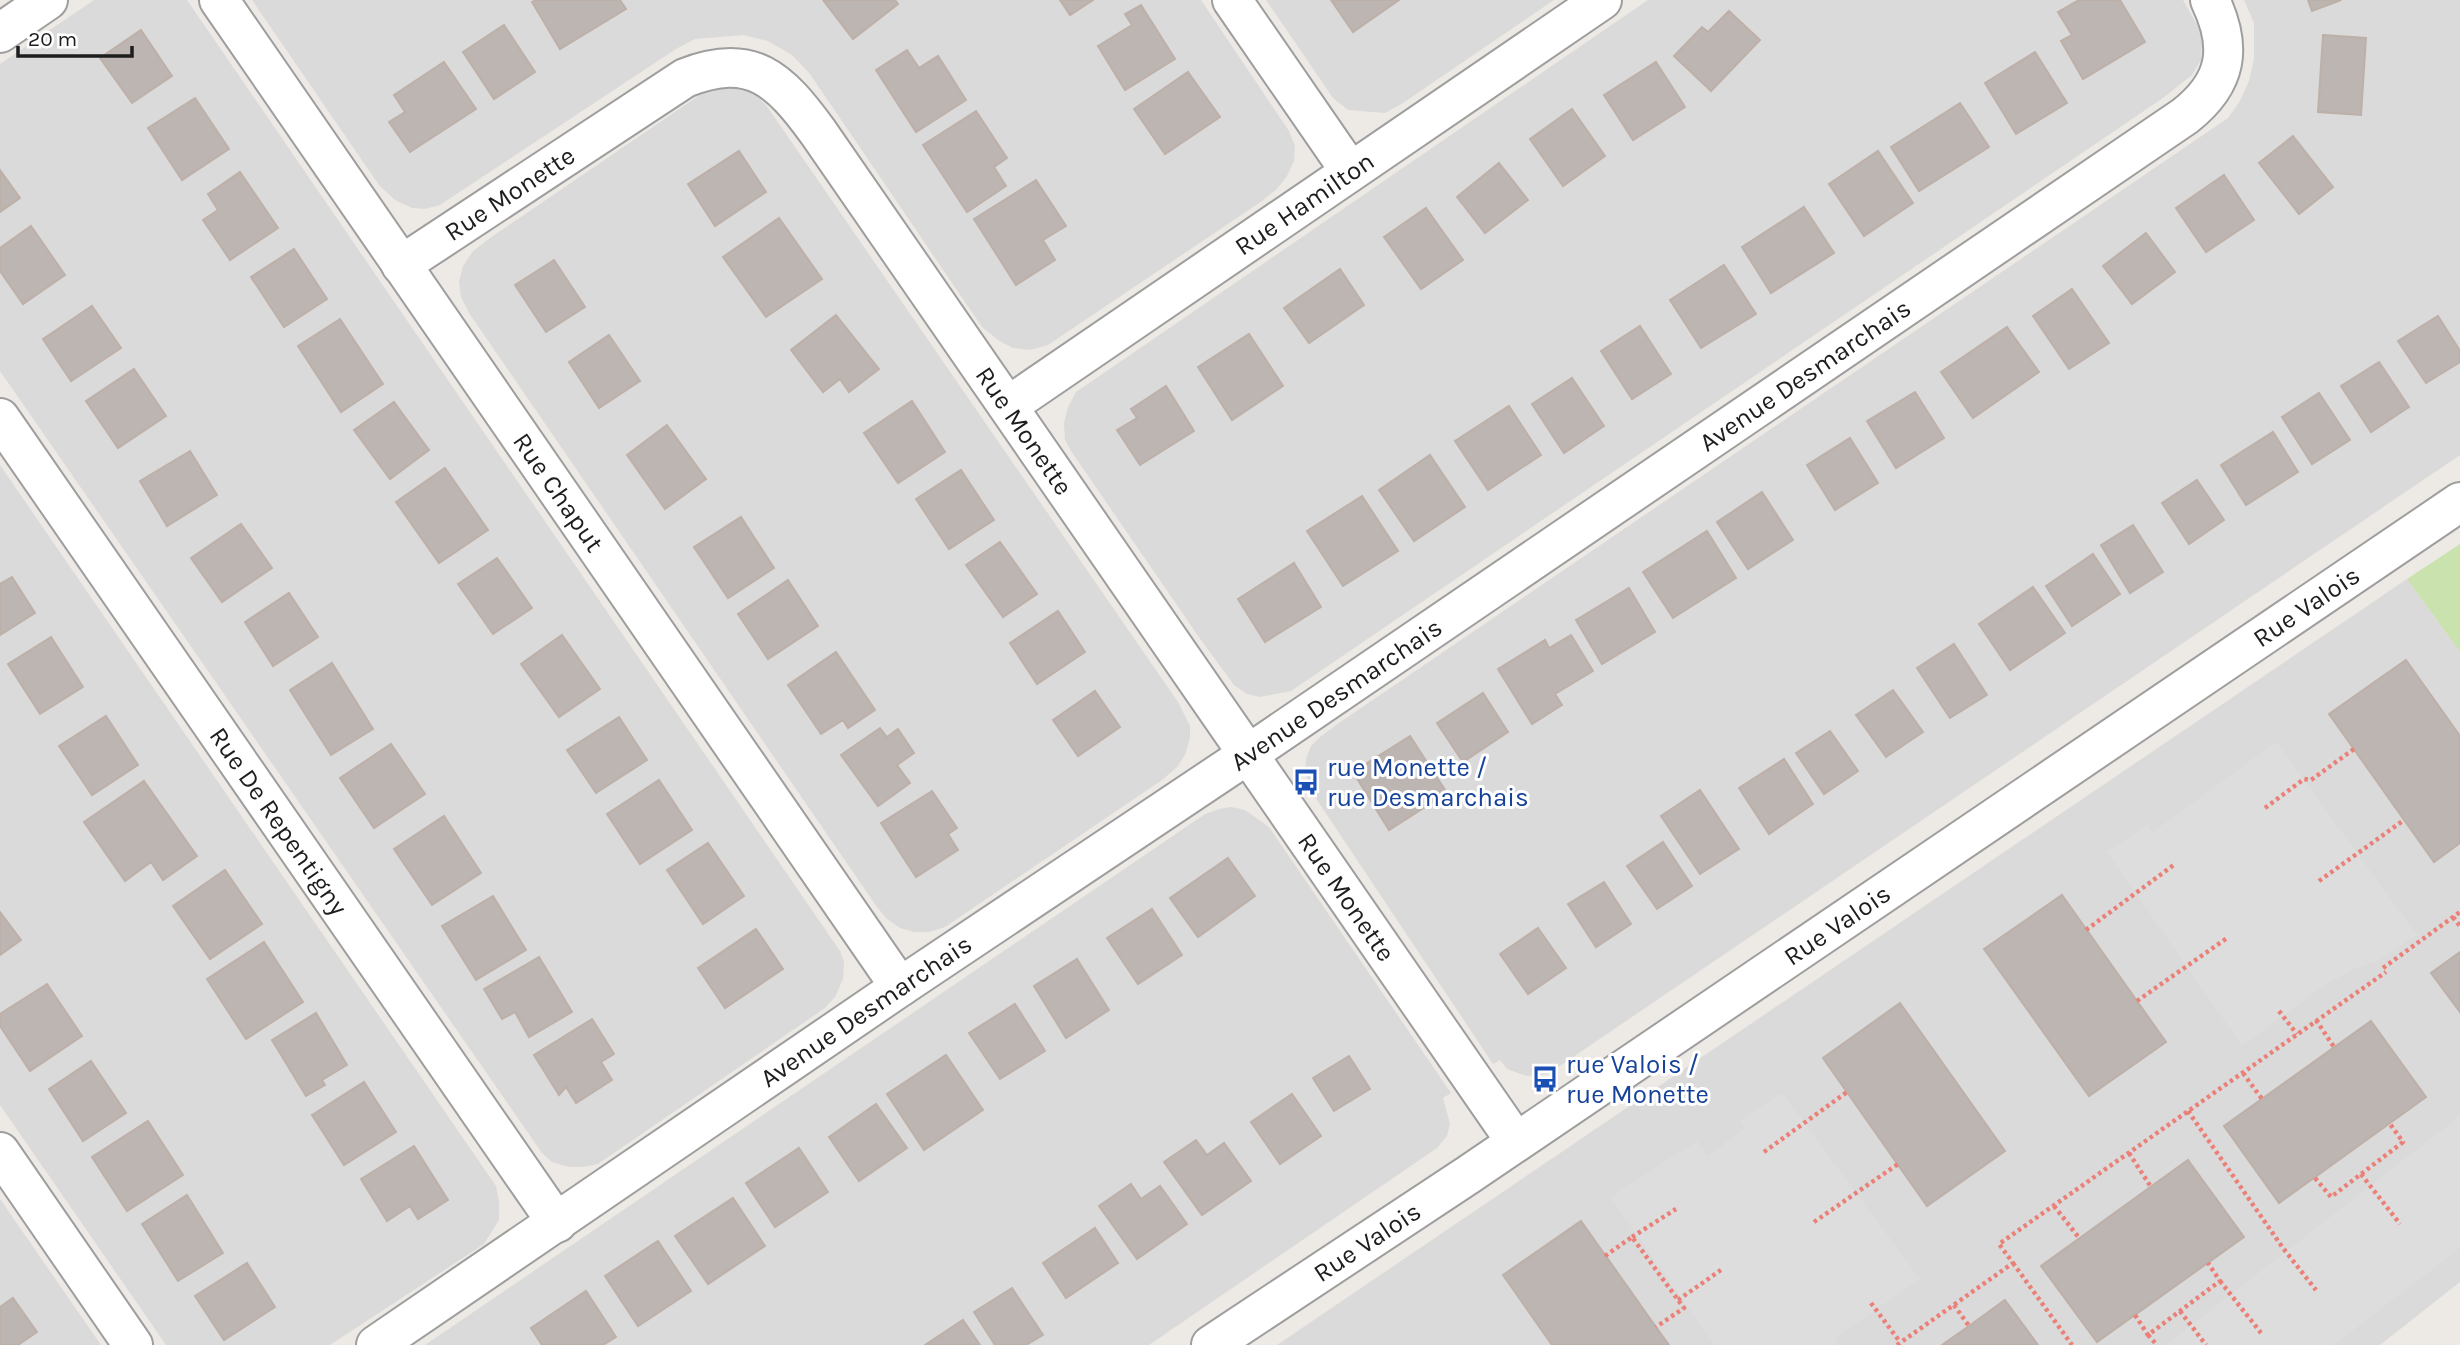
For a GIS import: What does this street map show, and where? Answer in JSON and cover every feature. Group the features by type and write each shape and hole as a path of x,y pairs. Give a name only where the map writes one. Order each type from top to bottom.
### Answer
{"street":[{"path":"0,33 48,0"},
{"name":"Rue Chaput","path":"219,0 900,987"},
{"path":"1232,0 1350,171"},
{"name":"Rue Hamilton","path":"1008,406 1602,0"},
{"name":"Avenue Desmarchais","path":"376,1345 900,987 1247,755 2199,104 2211,92 2217,80 2224,51 2220,23 2210,0"},
{"name":"Rue Monette","path":"401,265 671,86 697,73 712,69 740,68 770,79 783,88 796,102 1008,406 1516,1142"},
{"name":"Rue De Repentigny","path":"0,418 557,1223"},
{"name":"Rue Valois","path":"1211,1345 1516,1142 2460,502"},
{"path":"0,1152 133,1345"}],"path":[{"path":"2265,808 2304,779 2311,780 2354,749"},
{"path":"2319,881 2404,820"},
{"path":"2086,930 2175,864"},
{"path":"2072,1345 1999,1244 2243,1073 2460,912"},
{"path":"2453,917 2460,926"},
{"path":"2137,1001 2227,938"},
{"path":"2279,1011 2297,1034"},
{"path":"2316,1020 2334,1047"},
{"path":"2243,1073 2262,1099"},
{"path":"1764,1152 1847,1092"},
{"path":"2188,1111 2283,1248 2316,1290"},
{"path":"2315,1178 2331,1197 2403,1142 2390,1124"},
{"path":"2129,1153 2151,1187"},
{"path":"1814,1222 1898,1164"},
{"path":"2361,1174 2400,1224"},
{"path":"2054,1206 2080,1239"},
{"path":"1605,1256 1676,1209"},
{"path":"1632,1237 1684,1308 1656,1327"},
{"path":"1871,1303 1898,1344 2013,1263"},
{"path":"2208,1263 2261,1333"},
{"path":"1678,1300 1721,1270"},
{"path":"2148,1335 2220,1281"},
{"path":"1954,1305 1969,1326"},
{"path":"2180,1311 2206,1345"},
{"path":"2135,1315 2157,1345"}],"shaded area":[{"path":"94,0 187,0 840,951 844,962 843,979 835,997 825,1008 598,1164 569,1167 552,1162 542,1153 0,371 0,64"},
{"path":"252,0 1201,0 1289,131 1295,146 1294,161 1277,189 1262,201 1048,345 1030,350 1013,348 982,327 810,74 792,55 768,41 743,35 695,39 440,205 425,209 412,208 395,200 379,185"},
{"path":"1266,0 1554,0 1385,113 1348,110 1333,98"},
{"path":"1648,0 2183,0 2200,30 2201,60 2192,75 2163,98 1291,691 1260,697 1247,694 1234,685 1201,640 1071,451 1065,440 1064,423 1076,392"},
{"path":"2244,0 2460,0 2460,455 1548,1074 1527,1076 1507,1069 1500,1060 1493,1064 1311,791 1305,771 1311,746 1336,725 2228,118 2249,81 2254,59 2254,23"},
{"path":"723,86 754,93 766,105 1178,702 1190,726 1185,755 1177,767 1162,780 945,927 929,932 900,928 887,919 877,907 469,313 461,297 459,282 463,266 473,251 707,90"},
{"path":"0,465 496,1186 499,1220 484,1244 330,1345 166,1345 0,1105"},
{"path":"2407,579 2460,652 2460,1282 2380,1345 1277,1345"},
{"path":"2276,742 2417,935 2378,961 2356,968 2326,984 2242,1046 2107,852 2147,825 2153,832"},
{"path":"1231,807 1245,810 1269,827 1451,1093 1443,1098 1450,1124 1447,1136 1437,1148 1149,1345 425,1345 1205,814"},
{"path":"1782,1093 1920,1279 1835,1338 1839,1345 1715,1345 1610,1197 1697,1141 1708,1156 1745,1128 1740,1120"},
{"path":"2460,1116 2460,1248 2334,1345 2166,1345"},
{"path":"0,1199 101,1345 0,1345"}],"green space":[{"path":"2460,544 2460,652 2407,579"}],"building":[{"path":"620,0 626,9 560,49 532,2"},
{"path":"823,0 895,0 898,4 853,39"},
{"path":"1060,0 1093,0 1070,15"},
{"path":"1331,0 1399,0 1353,32"},
{"path":"2079,0 2120,0 2145,42 2083,79 2061,41 2072,35 2058,12"},
{"path":"2308,0 2341,0 2312,11"},
{"path":"1141,5 1175,59 1125,90 1098,46 1132,25 1125,14"},
{"path":"1729,11 1760,40 1711,91 1674,56 1702,27 1708,32"},
{"path":"504,25 535,72 494,99 463,52"},
{"path":"141,30 172,76 132,103 100,58"},
{"path":"2323,35 2366,38 2361,115 2318,112"},
{"path":"907,50 919,68 938,56 966,100 916,132 876,70"},
{"path":"2035,52 2067,103 2016,134 1985,83"},
{"path":"444,62 476,109 410,152 389,122 405,112 394,95"},
{"path":"1656,62 1685,107 1633,140 1604,95"},
{"path":"1188,72 1220,117 1165,154 1134,109"},
{"path":"195,98 229,149 182,180 148,128"},
{"path":"1960,103 1989,147 1919,191 1891,147"},
{"path":"1572,109 1605,156 1563,186 1530,139"},
{"path":"976,111 1007,158 994,167 1006,186 967,212 923,145"},
{"path":"2293,136 2333,187 2299,214 2259,163"},
{"path":"739,151 766,192 715,226 688,184"},
{"path":"1878,151 1913,203 1864,236 1829,184"},
{"path":"1499,163 1528,200 1485,233 1457,197"},
{"path":"0,170 20,198 0,212"},
{"path":"240,172 278,228 230,260 203,220 218,210 208,194"},
{"path":"2224,175 2254,220 2206,252 2176,208"},
{"path":"1036,180 1066,226 1043,240 1055,260 1016,285 974,219"},
{"path":"1804,207 1834,253 1771,293 1742,247"},
{"path":"1426,208 1463,260 1421,289 1384,237"},
{"path":"779,218 822,279 766,317 723,257"},
{"path":"31,226 65,275 23,304 0,271 0,248"},
{"path":"2146,233 2175,272 2132,304 2103,266"},
{"path":"294,249 327,299 284,327 251,277"},
{"path":"554,260 585,307 546,332 515,285"},
{"path":"1724,265 1756,314 1701,348 1670,300"},
{"path":"1340,269 1364,305 1309,343 1284,308"},
{"path":"2072,289 2109,343 2069,369 2033,316"},
{"path":"92,306 121,348 71,381 43,339"},
{"path":"836,315 879,369 849,392 840,379 823,392 791,350"},
{"path":"2438,316 2460,351 2460,362 2426,383 2398,341"},
{"path":"340,319 383,384 341,412 298,346"},
{"path":"1640,326 1671,374 1632,399 1601,351"},
{"path":"2007,327 2039,372 1973,418 1941,372"},
{"path":"1249,334 1283,386 1232,420 1198,367"},
{"path":"609,335 640,381 599,408 569,362"},
{"path":"2379,362 2409,407 2371,432 2341,386"},
{"path":"134,369 166,416 118,448 86,401"},
{"path":"1572,378 1604,426 1564,453 1532,404"},
{"path":"1166,386 1194,431 1140,465 1117,430 1137,418 1131,409"},
{"path":"1915,392 1944,438 1896,468 1867,421"},
{"path":"2319,393 2350,440 2312,464 2282,417"},
{"path":"912,401 945,452 898,483 864,433"},
{"path":"394,402 429,450 390,479 354,430"},
{"path":"1509,406 1541,455 1488,490 1455,441"},
{"path":"667,425 706,479 665,509 627,455"},
{"path":"2273,432 2298,472 2246,505 2221,465"},
{"path":"1850,438 1878,483 1835,510 1807,465"},
{"path":"190,451 217,495 167,526 140,481"},
{"path":"1430,455 1465,507 1414,541 1379,490"},
{"path":"445,468 488,530 439,563 396,502"},
{"path":"961,470 994,520 949,549 916,499"},
{"path":"2197,480 2224,520 2189,544 2162,503"},
{"path":"1762,492 1793,540 1748,569 1717,522"},
{"path":"1362,496 1398,551 1343,586 1307,531"},
{"path":"741,517 774,568 728,598 694,547"},
{"path":"241,524 272,568 222,602 191,558"},
{"path":"2133,525 2163,572 2130,593 2101,545"},
{"path":"1707,531 1736,578 1673,618 1643,572"},
{"path":"1000,542 1037,594 1003,617 966,565"},
{"path":"2093,554 2120,594 2072,626 2046,586"},
{"path":"497,558 532,608 493,634 458,584"},
{"path":"1294,563 1321,607 1265,642 1238,599"},
{"path":"12,577 35,613 0,635 0,584"},
{"path":"788,580 818,626 768,659 738,614"},
{"path":"2033,587 2065,633 2010,670 1979,624"},
{"path":"1629,588 1655,632 1602,664 1576,620"},
{"path":"289,593 318,637 273,666 245,622"},
{"path":"1058,611 1085,652 1037,684 1010,643"},
{"path":"562,635 600,689 559,717 521,664"},
{"path":"1571,635 1593,671 1555,694 1562,705 1532,724 1498,669 1545,640 1549,648"},
{"path":"51,637 83,687 40,714 8,664"},
{"path":"1954,644 1987,695 1950,718 1917,668"},
{"path":"836,652 875,710 848,728 843,720 821,734 788,685"},
{"path":"2406,660 2460,736 2460,843 2434,862 2329,714"},
{"path":"332,663 373,729 331,755 290,690"},
{"path":"1893,690 1923,732 1886,757 1856,715"},
{"path":"1095,691 1120,727 1078,756 1053,720"},
{"path":"1483,693 1508,732 1463,762 1437,723"},
{"path":"106,716 138,765 92,795 59,746"},
{"path":"619,717 647,760 596,793 567,750"},
{"path":"880,728 887,737 898,729 914,753 897,765 910,783 878,806 841,755"},
{"path":"1830,731 1858,771 1824,794 1796,753"},
{"path":"1410,736 1447,793 1389,830 1353,772"},
{"path":"391,744 425,794 374,828 340,778"},
{"path":"1784,759 1813,804 1769,834 1739,788"},
{"path":"659,780 692,830 640,864 607,814"},
{"path":"144,781 197,856 163,880 151,862 125,881 84,822"},
{"path":"1700,790 1739,849 1700,874 1661,816"},
{"path":"932,791 957,828 948,834 958,850 916,877 881,823"},
{"path":"444,816 481,873 432,905 394,849"},
{"path":"1663,842 1692,886 1657,909 1627,866"},
{"path":"708,843 744,896 703,924 667,870"},
{"path":"1228,858 1255,896 1198,937 1170,898"},
{"path":"225,870 262,924 210,959 173,906"},
{"path":"1604,882 1631,924 1596,947 1568,904"},
{"path":"2062,895 2166,1042 2089,1096 1984,949"},
{"path":"493,896 526,950 476,980 442,926"},
{"path":"1152,909 1182,955 1138,984 1107,938"},
{"path":"0,912 21,940 0,955"},
{"path":"1538,928 1566,968 1528,994 1500,954"},
{"path":"756,929 783,969 725,1008 698,968"},
{"path":"264,942 303,1002 246,1039 207,979"},
{"path":"2460,952 2460,1012 2431,973"},
{"path":"539,957 572,1012 529,1037 515,1012 502,1019 484,989"},
{"path":"1077,959 1109,1010 1066,1038 1034,986"},
{"path":"47,984 82,1036 30,1071 0,1026 0,1014"},
{"path":"1900,1003 2005,1151 1927,1206 1823,1058"},
{"path":"1015,1004 1045,1051 1000,1079 969,1033"},
{"path":"316,1013 347,1065 322,1080 325,1085 306,1096 272,1040"},
{"path":"592,1019 614,1054 601,1062 612,1080 576,1103 566,1087 559,1095 534,1055"},
{"path":"2371,1021 2426,1097 2279,1203 2224,1126"},
{"path":"946,1055 983,1110 924,1150 887,1094"},
{"path":"1349,1056 1370,1089 1334,1111 1313,1078"},
{"path":"91,1061 126,1113 83,1141 49,1089"},
{"path":"364,1082 396,1132 344,1165 312,1115"},
{"path":"1292,1094 1321,1136 1280,1164 1251,1122"},
{"path":"876,1104 907,1148 859,1181 829,1137"},
{"path":"148,1121 183,1175 127,1211 92,1157"},
{"path":"1196,1140 1207,1155 1224,1143 1251,1181 1202,1215 1164,1162"},
{"path":"414,1146 448,1200 418,1219 410,1206 387,1221 361,1179"},
{"path":"799,1148 828,1192 775,1227 746,1183"},
{"path":"2188,1160 2244,1237 2097,1342 2041,1266"},
{"path":"1131,1184 1141,1199 1160,1186 1187,1224 1137,1259 1099,1206"},
{"path":"187,1195 223,1253 178,1281 142,1224"},
{"path":"733,1198 765,1246 708,1284 675,1236"},
{"path":"1581,1221 1669,1345 1552,1345 1503,1275"},
{"path":"1095,1228 1118,1263 1066,1298 1043,1263"},
{"path":"658,1241 691,1291 638,1326 605,1276"},
{"path":"247,1263 275,1307 224,1340 195,1296"},
{"path":"1012,1288 1043,1335 1026,1345 995,1345 974,1312"},
{"path":"586,1291 616,1337 603,1345 542,1345 531,1328"},
{"path":"13,1298 37,1332 18,1345 0,1345 0,1307"},
{"path":"2005,1300 2038,1345 1942,1345 1969,1326"},
{"path":"963,1320 980,1345 925,1345"}],"place":[{"name":"rue Monette / rue Desmarchais","path":"1306,782"},
{"name":"rue Valois / rue Monette","path":"1545,1079"}]}
